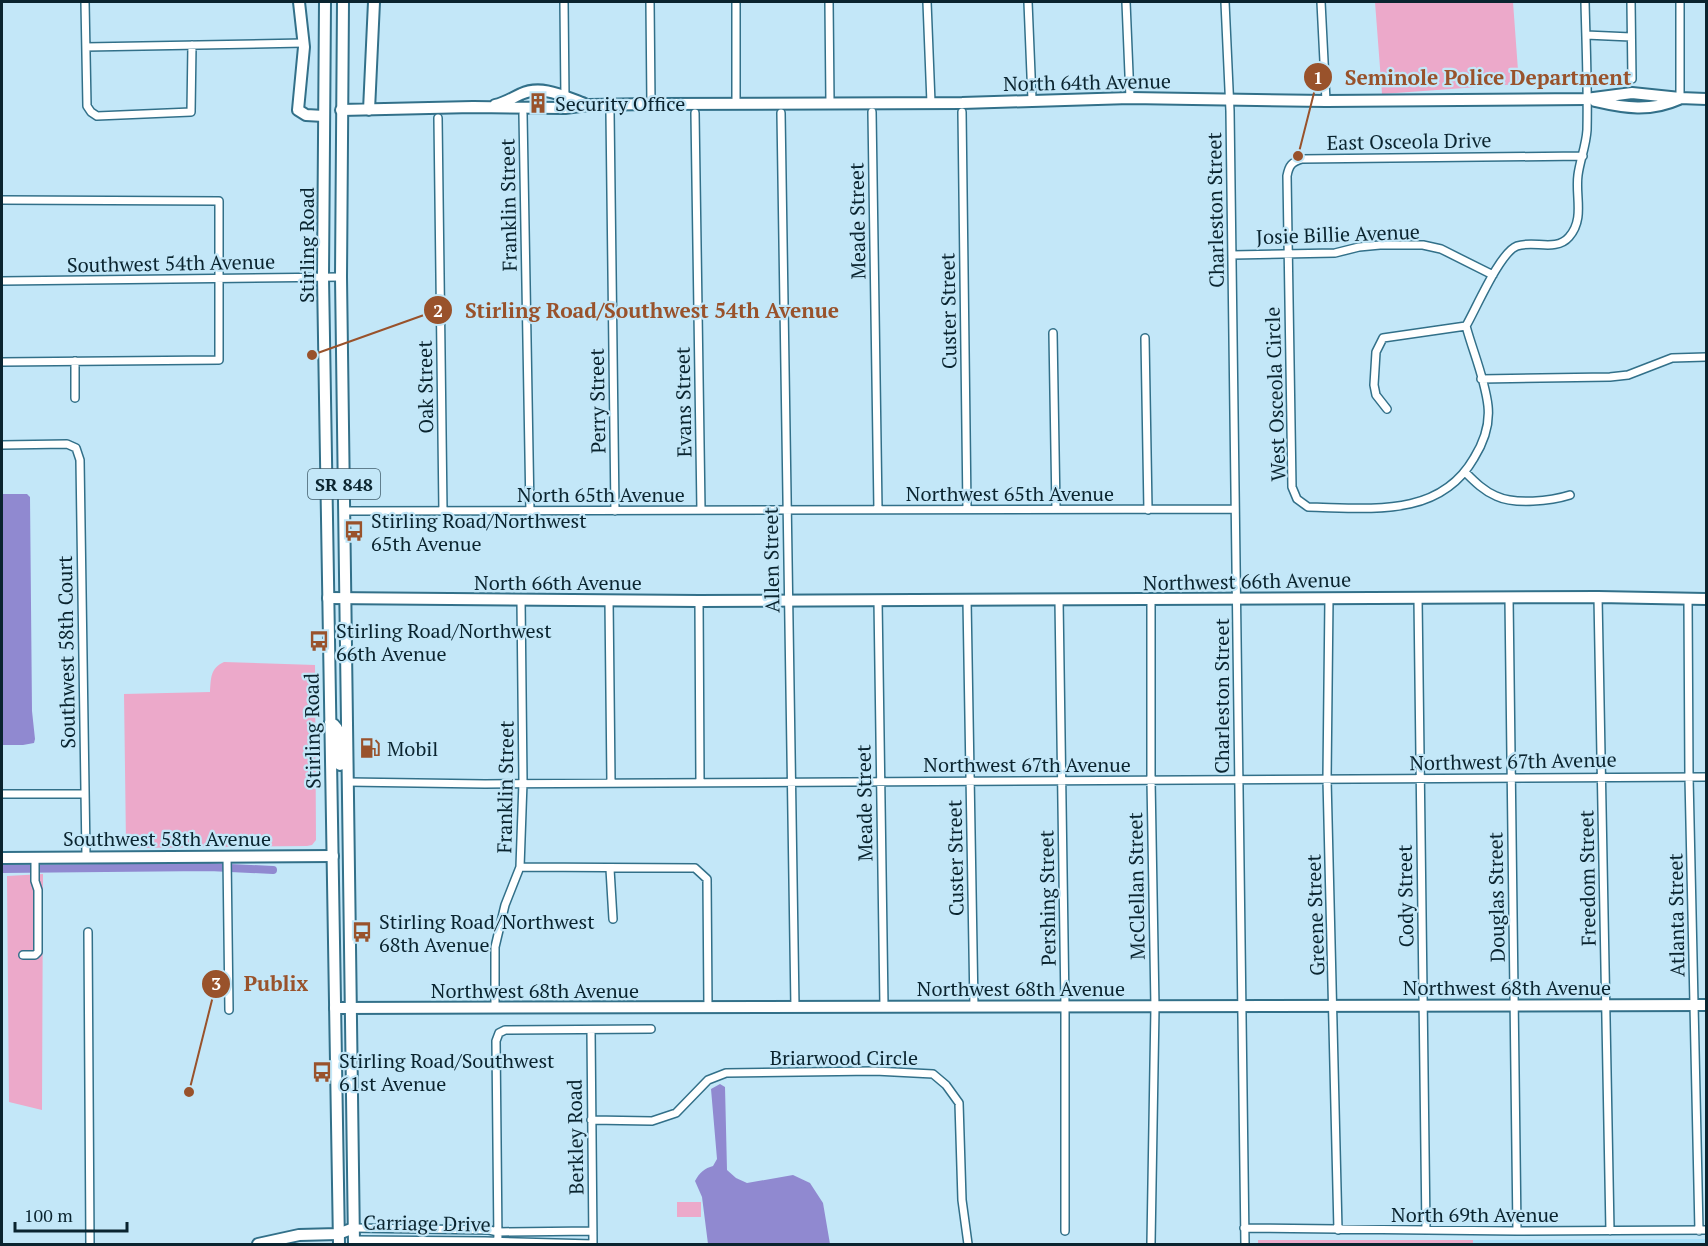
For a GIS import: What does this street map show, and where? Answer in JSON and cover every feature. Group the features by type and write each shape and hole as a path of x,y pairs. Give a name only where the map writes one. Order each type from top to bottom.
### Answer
{"street":[{"path":"85,2 87,106 97,116 191,112 192,45"},
{"path":"299,2 304,43 299,112 306,115 324,116"},
{"name":"Stirling Road","path":"325,2 323,277 338,1239"},
{"name":"Stirling Road","path":"343,2 340,277 354,1243"},
{"path":"369,110 374,2"},
{"path":"564,2 565,103"},
{"path":"650,2 651,104"},
{"path":"736,2 736,104"},
{"path":"829,2 830,103"},
{"path":"927,2 931,103"},
{"path":"1028,2 1032,99"},
{"path":"1125,2 1130,98"},
{"name":"Charleston Street","path":"1225,2 1230,105 1245,1245"},
{"path":"1321,2 1326,101"},
{"path":"1387,409 1376,395 1374,385 1376,352 1383,338 1466,326 1507,253 1516,246 1557,245 1567,239 1577,227 1578,175 1587,132 1585,2"},
{"path":"1631,2 1632,78"},
{"path":"1680,2 1680,98"},
{"path":"1586,35 1631,37"},
{"path":"86,47 304,43"},
{"name":"North 64th Avenue","path":"480,108 505,103 523,93 534,91 555,92 565,103"},
{"name":"North 64th Avenue","path":"341,110 480,108 565,103 588,105 931,103 1130,98 1230,105 1326,101 1586,99 1632,93 1707,99"},
{"name":"Perry Street","path":"610,112 615,510"},
{"name":"Allen Street","path":"781,112 795,1007"},
{"name":"Meade Street","path":"872,112 878,510"},
{"name":"Custer Street","path":"962,112 967,509"},
{"name":"Evans Street","path":"695,113 701,510"},
{"name":"Franklin Street","path":"523,114 530,511"},
{"name":"Oak Street","path":"438,118 443,511"},
{"name":"East Osceola Drive","path":"1288,254 1288,167 1293,162 1302,159 1583,156"},
{"path":"2,193 2,200 219,201 219,360 2,362"},
{"name":"Josie Billie Avenue","path":"1232,255 1335,253 1380,245 1424,245 1442,249 1493,275"},
{"name":"West Osceola Circle","path":"1288,254 1292,487 1298,499 1308,507 1395,508 1421,502 1443,491 1466,473 1483,443 1488,424 1488,406 1466,326"},
{"name":"Southwest 54th Avenue","path":"2,281 340,277"},
{"path":"1053,333 1056,509"},
{"path":"1145,338 1148,510"},
{"path":"1481,379 1610,377 1628,375 1672,358 1707,357"},
{"path":"75,361 75,398"},
{"name":"Southwest 58th Court","path":"2,445 67,444 76,448 80,460 86,856"},
{"path":"1466,473 1497,497 1520,501 1554,500 1570,495"},
{"name":"Northwest 65th Avenue","path":"787,510 1234,509"},
{"name":"North 65th Avenue","path":"344,511 787,510"},
{"name":"Northwest 66th Avenue","path":"788,600 1598,597 1707,599"},
{"name":"Freedom Street","path":"1598,597 1610,1231"},
{"name":"North 66th Avenue","path":"328,598 788,600"},
{"name":"Greene Street","path":"1329,598 1327,779 1338,1230"},
{"name":"Cody Street","path":"1418,598 1419,779 1425,1006 1426,1230"},
{"name":"Douglas Street","path":"1509,598 1517,1231"},
{"name":"Atlanta Street","path":"1689,599 1689,777 1703,1231"},
{"name":"Franklin Street","path":"495,1007 495,947 505,905 520,867 523,782 521,600"},
{"path":"609,600 611,782"},
{"name":"Meade Street","path":"878,600 884,1006"},
{"name":"Custer Street","path":"968,600 974,1007"},
{"name":"Pershing Street","path":"1059,600 1065,1007 1065,1231"},
{"name":"McClellan Street","path":"1151,600 1155,1007 1151,1244"},
{"path":"699,601 700,781"},
{"path":"330,722 340,731 341,788 348,798"},
{"name":"Northwest 67th Avenue","path":"348,782 485,784 1707,777"},
{"path":"2,794 85,794"},
{"path":"227,856 229,1010"},
{"name":"Southwest 58th Avenue","path":"2,858 333,856"},
{"path":"23,955 35,955 38,952 38,890 34,878 35,859"},
{"path":"520,867 694,868 707,879 708,1008"},
{"path":"610,869 613,919"},
{"path":"88,932 90,1245"},
{"name":"Northwest 68th Avenue","path":"335,1008 1707,1005"},
{"path":"498,1243 496,1041 499,1034 505,1030 651,1029"},
{"name":"Berkley Road","path":"591,1030 593,1244"},
{"name":"Briarwood Circle","path":"591,1120 652,1121 676,1113 708,1080 726,1073 875,1071 933,1074 959,1103 963,1200 968,1245"},
{"name":"Carriage Drive","path":"338,1239 354,1228 498,1232 593,1231"},
{"name":"North 69th Avenue","path":"1244,1228 1703,1231"},
{"path":"387,1229 387,1240"},
{"path":"258,1245 299,1235 338,1239"},
{"name":"Carriage Drive","path":"338,1239 354,1243 387,1240 485,1240 498,1243 593,1244"}],"shaded area":[{"path":"1375,2 1513,2 1519,84 1382,94"},
{"path":"2,494 27,494 30,497 32,711 35,739 34,743 23,745 2,745"},
{"path":"224,662 315,665 316,840 312,845 307,846 135,848 126,843 124,694 210,692 214,671 219,664"},
{"path":"43,874 42,1110 9,1102 7,876"},
{"path":"720,1084 725,1087 727,1170 736,1178 747,1183 793,1175 810,1183 823,1203 830,1244 708,1244 702,1197 695,1181 702,1171 713,1166 717,1159 711,1089"},
{"path":"677,1202 701,1202 701,1217 677,1217"},
{"path":"1706,1239 1706,1244 1473,1244 1473,1240"},
{"path":"1258,1240 1473,1240 1473,1244 1258,1244"}],"waterway":[{"path":"2,869 209,867 273,870"}],"place":[{"name":"Security Office","path":"538,103"},
{"name":"Seminole Police Department","path":"1298,156"},
{"name":"Stirling Road/Southwest 54th Avenue","path":"312,355"},
{"name":"Stirling Road/Northwest 65th Avenue","path":"354,531"},
{"name":"Stirling Road/Northwest 66th Avenue","path":"319,641"},
{"name":"Mobil","path":"370,748"},
{"name":"Stirling Road/Northwest 68th Avenue","path":"362,932"},
{"name":"Stirling Road/Southwest 61st Avenue","path":"322,1072"},
{"name":"Publix","path":"189,1092"}]}
